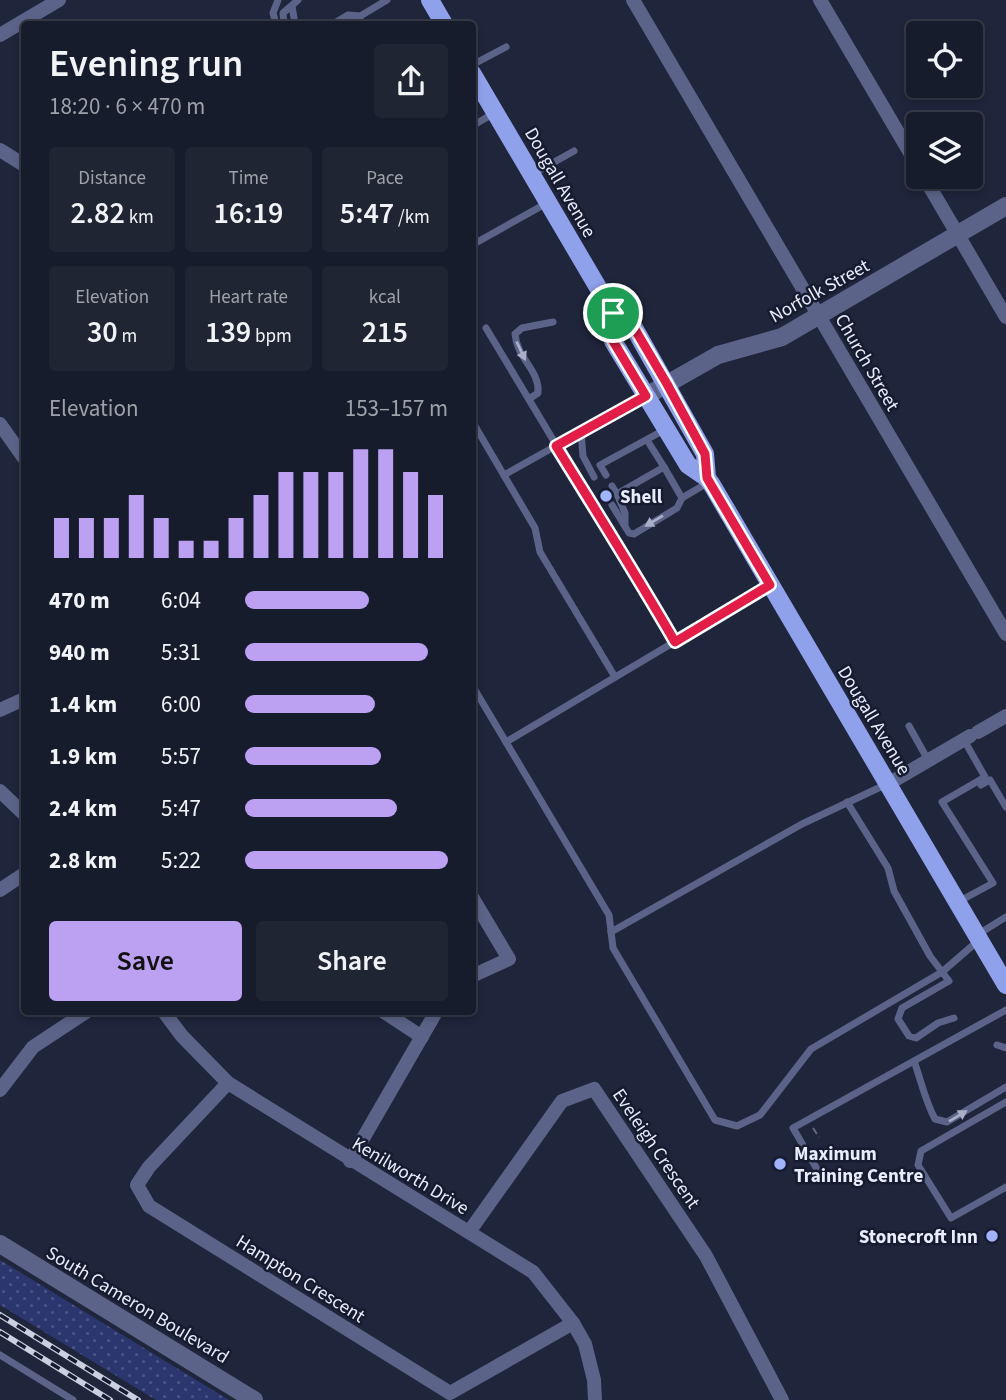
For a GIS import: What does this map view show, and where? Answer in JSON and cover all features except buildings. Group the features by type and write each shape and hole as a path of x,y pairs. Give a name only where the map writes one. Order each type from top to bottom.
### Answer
{"main road":[{"path":"430,0 442,21"},
{"name":"Dougall Avenue","path":"476,80 613,313 633,326 667,384 705,454 708,480"},
{"name":"Dougall Avenue","path":"613,313 613,341 688,465 708,480 1006,985"}],"street":[{"path":"24,21 59,0"},
{"name":"Church Street","path":"633,0 1006,634"},
{"path":"820,0 906,146"},
{"path":"0,35 21,23"},
{"path":"0,150 21,162"},
{"path":"931,189 1006,317"},
{"name":"Norfolk Street","path":"646,396 718,355 782,337 820,317 1006,206"},
{"path":"0,424 21,454"},
{"path":"0,710 21,700"},
{"path":"888,784 1006,716"},
{"path":"0,790 21,811"},
{"path":"0,890 21,876"},
{"path":"476,904 509,959 476,974"},
{"path":"0,1090 33,1047 81,1015"},
{"name":"Kenilworth Drive","path":"166,1015 182,1036 228,1083 533,1272 573,1323 585,1344 594,1380 594,1400"},
{"path":"389,1015 422,1037"},
{"path":"350,1161 434,1015"},
{"name":"Hampton Crescent","path":"228,1083 149,1167 137,1185 149,1206 450,1393 573,1323"},
{"name":"Eveleigh Crescent","path":"469,1233 562,1101 594,1089 706,1256 782,1400"},
{"name":"South Cameron Boulevard","path":"0,1244 254,1400"}],"lane":[{"path":"275,21 273,13 278,0"},
{"path":"352,21 387,0"},
{"path":"284,21 284,13 295,3"},
{"path":"295,3 295,21"},
{"path":"338,21 348,15 361,16"},
{"path":"476,63 506,47"},
{"path":"476,125 496,113"},
{"path":"532,175 574,151"},
{"path":"476,243 548,202"},
{"path":"529,399 538,393 539,383 516,347 515,334 522,328 553,322"},
{"path":"486,328 675,642"},
{"path":"504,475 646,396"},
{"path":"476,428 535,528 540,552 615,677"},
{"path":"581,432 583,456 592,474 600,465 666,429"},
{"path":"647,440 682,498"},
{"path":"632,448 637,456"},
{"path":"620,454 625,463"},
{"path":"610,460 615,470"},
{"path":"600,465 606,475"},
{"path":"643,467 648,476"},
{"path":"617,494 664,467"},
{"path":"632,474 636,482"},
{"path":"612,505 629,533 634,534 677,508 682,498 708,480"},
{"path":"621,481 626,488"},
{"path":"612,486 625,513 625,526"},
{"path":"506,741 770,585"},
{"path":"476,692 609,915 613,948 715,1120 737,1126 760,1115 811,1049 942,972 979,938 1006,918"},
{"path":"909,726 928,760"},
{"path":"958,902 993,883 942,802 985,777 970,736"},
{"path":"945,805 990,780 1006,807"},
{"path":"611,932 802,824 888,784"},
{"path":"847,802 888,868 894,891 930,956 949,981 902,1008 898,1019 909,1036 916,1038 953,1016 963,1034"},
{"path":"821,1176 793,1128 1006,1010"},
{"path":"997,1045 1006,1048"},
{"path":"914,1061 935,1119 947,1122 1006,1087"},
{"path":"1006,1102 921,1151 918,1165 951,1218 1006,1187"},
{"path":"0,1356 73,1400"}],"path":[{"path":"811,1124 819,1137"}],"shaded area":[{"path":"0,1260 229,1400 156,1400 0,1305"}],"railway":[{"path":"0,1315 138,1400"},
{"path":"0,1332 110,1400"}],"place":[{"name":"Shell","path":"606,496"},
{"name":"Maximum Training Centre","path":"780,1164"},
{"name":"Stonecroft Inn","path":"992,1236"}],"route":[{"path":"613,313 633,326 667,384 705,454 707,478 770,585 675,642 646,590 556,446 646,396 613,341 613,313"}]}
